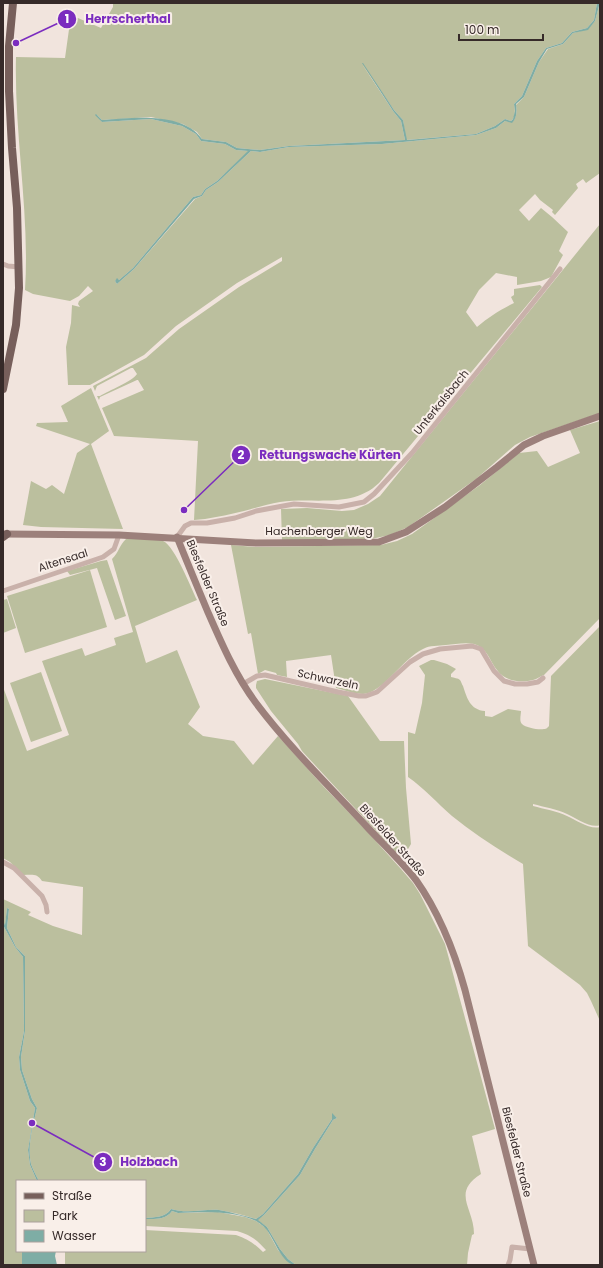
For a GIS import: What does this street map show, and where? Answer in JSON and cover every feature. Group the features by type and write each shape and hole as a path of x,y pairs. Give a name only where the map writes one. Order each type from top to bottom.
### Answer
{"main road":[{"path":"3,389 16,325 19,267 17,208 8,91 9,46 13,3"}],"street":[{"path":"3,264 19,267"},
{"name":"Unterkalsbach","path":"177,538 185,526 191,523 214,522 235,518 256,511 294,504 339,507 364,502 374,494 412,453 560,268"},
{"name":"Hachenberger Weg","path":"4,535 119,535 263,543 379,542 406,532 445,507 524,445 544,436 600,416"},
{"name":"Altensaal","path":"3,591 103,557 114,549 119,535"},
{"name":"Biesfelder Straße","path":"177,538 227,655 243,684 256,703 284,737 416,880 442,925 457,961 534,1265"},
{"name":"Schwarzeln","path":"243,684 257,676 265,675 338,692 366,696 378,692 410,662 423,654 440,649 472,646 481,649 494,671 504,681 515,684 526,684 538,682 543,678"},
{"path":"3,862 14,868 42,896 46,905 46,912"},
{"path":"508,1265 512,1247 530,1249"}],"green space":[{"path":"113,3 597,3 594,20 587,28 572,32 562,43 546,48 537,61 522,96 514,104 515,113 513,119 511,121 505,119 495,126 476,134 406,140 403,120 394,110 362,64 401,121 405,140 289,146 260,150 237,148 226,142 202,139 197,132 183,124 151,117 102,120 96,114 102,122 151,119 182,126 196,134 201,141 225,144 236,150 249,151 217,181 205,189 201,195 193,197 133,268 119,280 117,279 115,281 117,284 134,269 195,199 202,196 206,190 218,182 251,151 260,152 289,147 382,144 476,135 496,128 505,121 512,122 516,114 516,105 524,97 539,62 548,49 563,44 573,33 588,29 595,21 600,3 600,173 586,183 583,179 576,184 578,188 555,215 552,212 553,210 535,194 519,210 529,221 541,208 568,232 559,251 563,255 551,277 541,281 517,285 517,277 496,273 479,290 466,312 477,327 504,308 514,303 511,297 514,295 514,289 540,285 542,287 379,483 368,491 345,499 280,502 244,511 194,520 198,441 114,436 102,408 144,390 137,380 100,397 99,400 97,396 100,396 126,383 135,377 137,374 133,368 97,386 95,391 93,386 146,358 179,329 239,287 282,261 282,257 237,283 176,326 144,355 90,385 68,385 66,347 71,323 72,305 80,307 78,304 79,301 93,291 88,286 79,296 70,301 33,294 25,290 26,261 24,203 17,115 16,57 65,58 71,15 101,28 113,7"},
{"path":"600,224 600,413 530,437 515,445 476,479 408,527 390,535 371,539 282,540 281,509 307,508 342,511 354,510 368,504 380,496"},
{"path":"91,388 109,431 91,444 123,529 41,527 23,525 31,481 46,489 52,485 64,494 77,453 90,444 36,426 37,423 68,422 61,406"},
{"path":"600,421 600,618 544,675 528,681 508,679 500,674 482,648 476,644 468,643 431,646 423,649 416,653 378,688 363,694 336,688 331,655 286,661 287,677 265,670 258,674 251,633 248,634 231,545 255,547 381,545 397,541 412,534 480,485 519,453 537,451 548,467 580,453 570,430"},
{"path":"126,539 155,539 168,544 187,577 197,600 135,626 146,663 177,650 200,707 188,724 203,736 234,741 253,765 278,736 413,883 445,944 495,1129 472,1136 481,1174 472,1181 467,1188 466,1194 466,1201 474,1234 472,1235 467,1265 296,1265 288,1259 280,1249 267,1227 257,1220 264,1215 300,1175 333,1120 337,1118 332,1114 332,1119 298,1174 263,1214 256,1219 219,1210 183,1211 171,1209 163,1216 146,1218 146,1180 39,1180 31,1164 30,1157 31,1136 37,1108 32,1099 22,1070 21,1057 25,1031 25,956 16,947 7,928 9,909 7,908 5,926 3,921 3,899 31,912 28,915 53,926 82,935 83,887 42,881 34,875 23,875 10,862 3,858 3,687 27,751 69,735 42,661 82,648 85,656 116,645 114,638 133,632 112,559"},
{"path":"107,560 126,616 115,620 97,568 70,575 67,571"},
{"path":"90,570 107,627 25,653 7,596"},
{"path":"7,599 16,628 3,633 3,600"},
{"path":"600,626 600,825 592,826 559,811 533,804 533,806 559,813 588,826 596,828 600,827 600,1021 587,993 580,985 528,946 523,864 460,823 420,786 408,777 408,732 415,734 422,703 425,675 419,666 431,660 447,664 456,669 451,674 451,677 460,680 470,703 476,708 485,711 485,716 492,717 508,709 521,711 520,718 522,724 529,728 546,729 549,726 551,676"},
{"path":"41,672 62,731 31,742 10,683"},
{"path":"265,679 348,696 380,741 404,741 411,844 405,854 400,857 302,751 271,711 256,688 257,681"},
{"path":"3,925 15,947 23,957 24,1031 19,1057 20,1070 30,1101 35,1108 28,1150 30,1165 37,1180 16,1180 16,1252 22,1252 22,1265 3,1265"},
{"path":"172,1211 178,1213 218,1212 245,1217 256,1221 266,1228 278,1250 294,1265 65,1265 65,1252 146,1252 146,1230 236,1235 251,1242 263,1252 266,1250 253,1238 237,1231 146,1226 146,1219 156,1219 170,1214"}],"water":[{"path":"597,3 599,3 599,6 595,21 588,30 573,33 563,44 547,49 539,62 524,97 516,104 515,119 512,123 505,121 496,128 476,135 382,144 289,147 260,152 251,151 218,182 206,190 202,196 194,199 134,269 117,284 115,281 117,278 119,280 133,268 193,197 201,195 205,189 217,181 248,151 236,150 225,144 201,141 196,134 182,126 151,119 102,122 95,115 96,114 102,120 156,118 170,120 193,130 202,139 226,142 237,148 260,150 289,146 405,140 401,121 393,111 363,63 394,110 403,120 407,140 476,134 495,126 505,119 511,121 513,119 515,111 514,104 522,96 537,61 546,48 562,43 572,32 587,28 594,20"},
{"path":"7,908 9,909 7,928 16,947 25,956 25,1031 21,1057 22,1070 32,1099 37,1108 31,1136 30,1157 31,1164 39,1180 37,1180 30,1165 28,1150 35,1108 30,1101 20,1070 19,1057 24,1031 23,957 15,947 3,925 3,921 5,925"},
{"path":"332,1113 337,1118 333,1120 300,1175 258,1220 267,1227 280,1249 288,1259 296,1265 291,1264 282,1256 264,1227 248,1217 228,1213 178,1213 172,1211 167,1216 156,1219 146,1219 163,1216 171,1209 189,1211 219,1210 233,1213 256,1219 263,1214 298,1174 332,1119"},
{"path":"22,1252 56,1252 57,1265 22,1265"}],"place":[{"name":"Herrscherthal","path":"16,43"},
{"name":"Rettungswache Kürten","path":"184,510"},
{"name":"Holzbach","path":"32,1123"}]}
